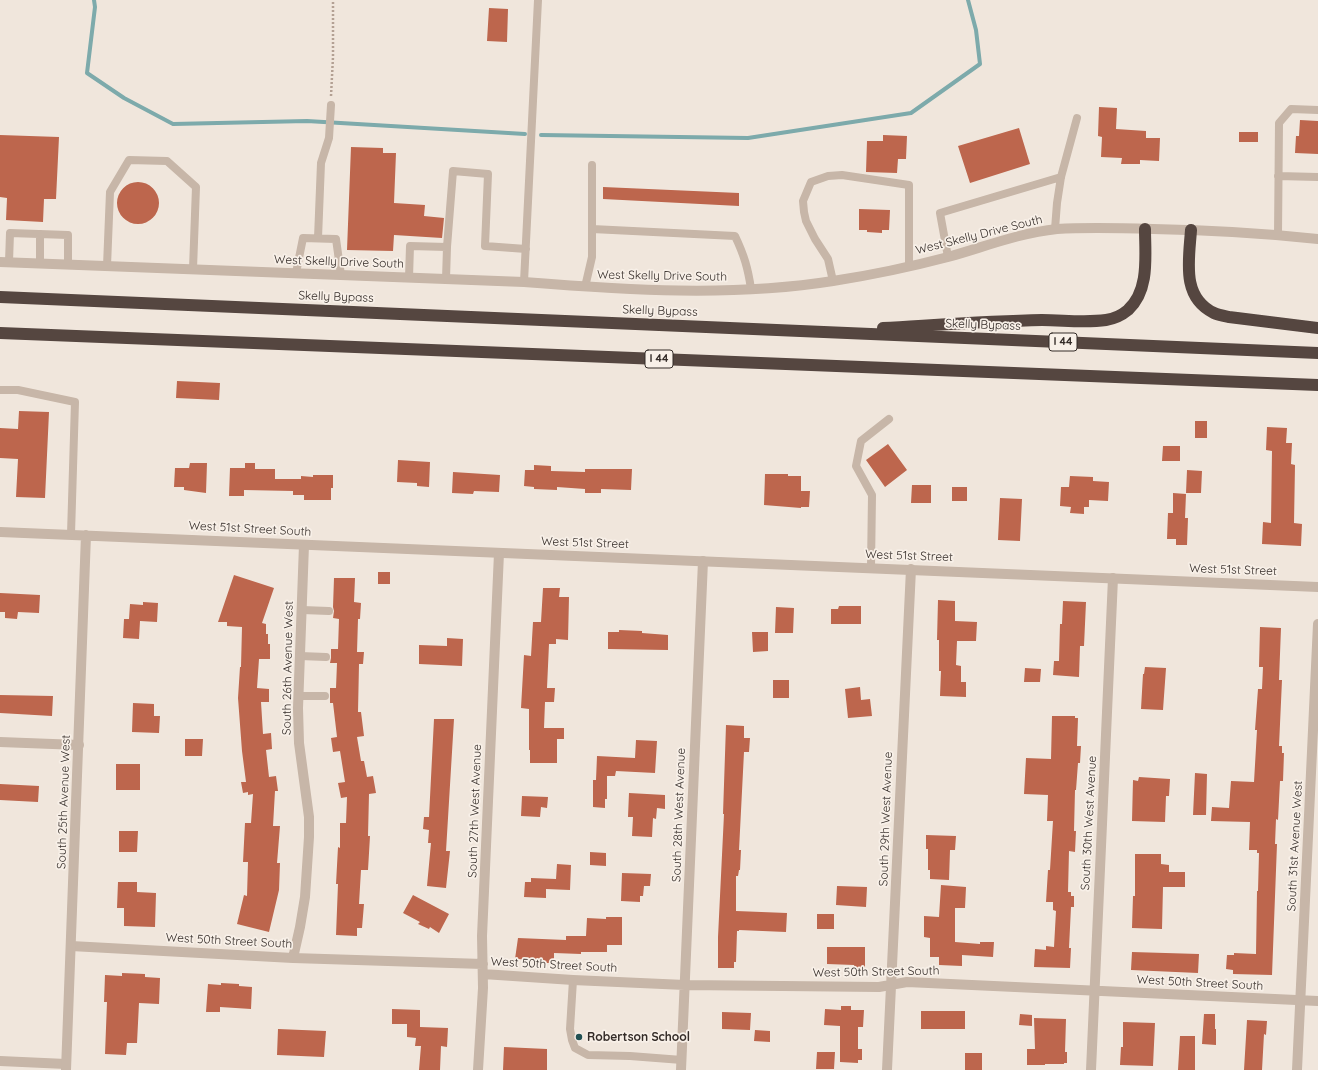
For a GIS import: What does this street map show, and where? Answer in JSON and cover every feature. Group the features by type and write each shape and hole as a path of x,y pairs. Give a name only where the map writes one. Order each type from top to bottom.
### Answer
{"highway":[{"path":"809,332 1042,320 1108,320 1128,310 1142,289 1144,276 1145,229"},
{"path":"1190,230 1189,281 1198,301 1205,308 1214,314 1229,317 1318,328"},
{"name":"Skelly Bypass","path":"0,297 1318,353"},
{"name":"I 44","path":"0,333 1318,385"}],"street":[{"name":"West Skelly Drive South","path":"4,262 524,282 585,287 677,291 751,289 833,281 948,257 1016,237 1056,229 1102,228 1190,230 1318,239"},
{"name":"West 51st Street South","path":"0,532 499,553"},
{"name":"South 25th Avenue West","path":"66,1067 86,535"},
{"name":"South 26th Avenue West","path":"293,958 305,897 309,836 309,817 299,743 304,545"},
{"name":"West 51st Street","path":"499,553 870,567 1318,587"},
{"name":"South 27th West Avenue","path":"478,1070 483,974 482,936 499,553"},
{"name":"South 28th West Avenue","path":"682,1065 703,561"},
{"name":"South 29th West Avenue","path":"887,1070 911,569"},
{"name":"South 30th West Avenue","path":"1091,1070 1113,578"},
{"name":"South 31st Avenue West","path":"1297,1070 1318,624"},
{"path":"0,742 79,745"},
{"name":"West 50th Street South","path":"71,946 293,958 483,964"},
{"name":"West 50th Street South","path":"483,974 685,985 879,987 907,982 1318,1001"},
{"path":"0,1061 66,1067"}],"lane":[{"path":"524,282 538,0"},
{"path":"318,238 321,163 329,138 331,105"},
{"path":"1278,235 1279,123 1291,109 1318,110"},
{"path":"1056,229 1057,203 1061,176 1077,118"},
{"path":"108,266 110,192 129,160 167,161 196,186 193,269"},
{"path":"585,287 592,257 592,165"},
{"path":"446,279 453,171 488,174 484,246 526,249"},
{"path":"833,281 828,259 815,239 806,221 803,201 811,182 828,176 842,175 909,185 909,266"},
{"path":"948,257 940,213 1061,176"},
{"path":"1278,176 1318,177"},
{"path":"592,229 735,236 744,255 749,273 751,289"},
{"path":"4,262 10,233 68,235 68,264"},
{"path":"40,234 40,263"},
{"path":"296,273 302,238 318,238 336,239 341,275"},
{"path":"409,278 410,246 447,247"},
{"path":"0,390 18,390 75,402 71,534"},
{"path":"870,567 872,495 856,466 861,441 890,419"},
{"path":"302,610 329,611"},
{"path":"300,656 326,657"},
{"path":"299,696 325,696"},
{"path":"573,980 570,1028 575,1048 588,1055 630,1056 682,1065"}],"path":[{"path":"331,105 333,0"}],"building":[{"path":"489,8 508,9 507,42 487,41"},
{"path":"1099,107 1117,108 1116,129 1146,131 1146,138 1160,138 1159,161 1140,160 1140,164 1121,164 1122,158 1101,157 1102,137 1098,136"},
{"path":"1300,120 1318,121 1318,154 1295,153 1296,136 1299,136"},
{"path":"1019,128 1030,164 970,183 958,146"},
{"path":"1239,132 1258,132 1258,142 1239,142"},
{"path":"0,135 59,137 56,199 44,199 43,222 6,220 7,198 0,197"},
{"path":"883,135 907,136 906,159 898,159 897,173 866,172 867,141 883,141"},
{"path":"351,147 383,148 383,153 396,153 394,203 425,205 424,216 444,218 442,238 394,235 393,251 347,250"},
{"path":"138,182 153,188 159,203 153,218 138,224 123,218 117,203 123,188"},
{"path":"603,187 739,193 739,206 603,199"},
{"path":"859,209 890,210 889,230 882,230 882,233 859,230"},
{"path":"177,381 220,383 219,400 176,398"},
{"path":"19,411 49,412 45,498 16,497 18,459 0,458 0,428 18,429"},
{"path":"1195,421 1207,421 1207,438 1195,438"},
{"path":"1267,427 1287,428 1286,443 1292,443 1291,464 1295,465 1294,523 1302,524 1301,546 1262,544 1263,522 1271,523 1272,451 1266,450"},
{"path":"888,444 907,470 885,487 866,460"},
{"path":"1163,446 1180,446 1180,461 1162,461"},
{"path":"398,460 430,462 429,487 417,486 417,483 397,482"},
{"path":"190,463 207,463 206,493 184,490 184,487 174,487 175,468 189,468"},
{"path":"245,463 255,463 255,469 275,469 275,479 301,479 301,476 313,477 313,475 333,475 331,500 304,500 304,495 293,495 293,491 244,490 244,496 229,496 230,468 245,468"},
{"path":"534,465 551,466 551,471 585,472 585,469 632,469 631,490 601,489 601,493 585,493 585,489 557,487 557,490 534,489 534,487 524,486 525,470 534,470"},
{"path":"1187,470 1202,471 1201,493 1186,493"},
{"path":"453,472 500,475 499,492 474,491 473,494 452,493"},
{"path":"765,474 788,474 788,476 801,476 801,491 810,491 809,507 801,508 764,505"},
{"path":"1070,476 1093,477 1093,481 1109,482 1108,501 1089,500 1089,507 1084,507 1084,514 1070,513 1071,507 1060,506 1061,487 1069,487"},
{"path":"912,485 931,485 931,503 911,503"},
{"path":"952,487 967,487 967,501 952,501"},
{"path":"1173,493 1186,494 1185,518 1188,518 1187,545 1176,545 1176,539 1167,539 1168,513 1173,513"},
{"path":"1000,498 1022,499 1020,541 998,540"},
{"path":"378,572 390,572 390,584 378,584"},
{"path":"234,575 274,588 262,623 266,624 268,644 270,644 270,659 259,659 257,688 269,689 269,702 261,702 263,734 271,733 272,749 266,750 269,777 276,776 278,791 275,791 273,826 280,826 277,863 280,863 279,890 269,932 237,924 244,895 247,896 248,862 243,862 245,823 251,823 253,794 248,795 248,792 243,793 241,782 246,782 238,698 241,667 242,627 227,626 227,622 218,622"},
{"path":"334,578 355,578 354,602 361,603 360,619 358,619 357,652 364,652 363,664 359,664 358,712 361,712 364,736 357,737 361,761 364,761 367,777 373,776 376,793 369,794 368,836 370,836 368,870 361,870 359,904 364,904 362,928 357,928 357,936 336,935 338,847 340,848 340,823 346,823 347,797 341,798 338,783 345,782 340,751 333,752 331,738 337,737 333,703 330,703 330,688 336,688 337,663 330,663 331,649 338,649 339,619 333,618"},
{"path":"543,588 560,588 559,597 569,597 568,640 556,639 556,644 549,644 547,688 555,688 554,702 545,702 544,728 564,728 564,739 557,739 557,763 530,763 529,709 521,708 524,655 531,656 533,622 541,622"},
{"path":"0,593 40,595 39,613 18,612 17,619 5,618 5,612 0,612"},
{"path":"938,600 955,601 955,621 977,622 976,641 957,641 956,665 961,666 961,682 966,682 966,697 940,696 941,671 939,671 939,640 937,640"},
{"path":"1063,601 1086,602 1084,646 1080,646 1079,677 1053,675 1054,661 1059,661 1060,624 1062,624"},
{"path":"143,602 158,603 157,622 140,621 139,639 123,638 124,619 129,619 130,604 143,605"},
{"path":"839,606 861,606 861,624 831,624 831,609 838,609"},
{"path":"776,607 794,608 793,633 775,633"},
{"path":"1260,627 1281,628 1279,680 1282,680 1279,746 1282,746 1282,753 1284,753 1283,781 1280,781 1278,820 1276,819 1275,844 1277,844 1272,975 1233,974 1233,970 1226,969 1227,955 1234,955 1234,953 1256,954 1259,853 1257,853 1257,850 1249,850 1250,822 1211,821 1212,807 1229,808 1231,781 1254,782 1257,730 1255,730 1258,689 1262,689 1263,667 1259,667"},
{"path":"619,630 642,631 642,633 668,635 668,650 608,649 608,632 619,632"},
{"path":"752,632 768,632 768,651 753,652"},
{"path":"447,638 463,639 462,666 419,664 419,645 447,646"},
{"path":"1145,667 1166,668 1163,710 1141,709 1143,674"},
{"path":"1025,668 1041,669 1040,682 1024,682"},
{"path":"773,680 789,680 789,698 773,698"},
{"path":"860,687 861,700 870,699 872,716 848,718 845,689"},
{"path":"0,695 53,696 52,716 0,713"},
{"path":"133,703 154,704 154,716 160,716 159,733 132,732"},
{"path":"1052,716 1075,716 1075,718 1078,718 1077,746 1081,746 1080,763 1078,763 1075,790 1075,852 1069,851 1068,892 1071,892 1071,896 1074,896 1074,907 1071,907 1069,948 1071,948 1070,968 1034,967 1035,949 1046,950 1046,946 1054,947 1056,911 1053,910 1053,902 1046,902 1048,870 1050,870 1053,821 1047,821 1048,795 1024,794 1026,758 1051,759"},
{"path":"434,719 454,719 446,851 450,851 446,888 427,886 431,843 428,843 429,830 423,829 424,817 429,817"},
{"path":"726,725 744,726 744,738 750,738 749,752 744,752 739,850 741,850 740,870 738,876 736,876 736,911 787,913 786,932 737,931 736,962 734,962 734,968 718,968 718,937 724,814"},
{"path":"185,739 203,739 202,756 185,756"},
{"path":"636,740 657,741 655,773 616,771 615,776 607,776 607,799 605,799 605,808 593,807 593,780 596,780 597,756 635,758"},
{"path":"116,764 140,764 140,790 116,790"},
{"path":"1195,773 1207,774 1206,815 1193,815"},
{"path":"1139,777 1170,779 1169,796 1166,796 1165,822 1132,821 1133,780 1138,781"},
{"path":"0,784 39,786 38,802 0,800"},
{"path":"629,793 665,795 665,809 657,808 656,819 653,818 652,837 632,836 633,817 628,817"},
{"path":"522,796 548,797 547,808 541,807 540,817 521,816"},
{"path":"119,831 138,831 137,852 119,852"},
{"path":"926,835 956,836 955,850 950,850 949,880 930,879 930,870 928,870 928,849 926,849"},
{"path":"590,852 606,853 606,866 590,865"},
{"path":"1135,854 1161,854 1161,864 1169,865 1169,872 1185,872 1185,887 1163,887 1162,929 1132,928 1133,896 1135,896"},
{"path":"557,864 571,865 570,890 546,889 546,898 524,897 525,882 531,882 531,878 556,879"},
{"path":"622,873 651,874 650,886 644,886 643,896 640,896 640,902 621,901"},
{"path":"118,882 137,882 137,892 156,893 155,927 124,926 124,908 117,908"},
{"path":"941,885 966,887 965,908 955,908 955,942 980,944 980,942 994,942 993,957 962,955 962,966 939,965 939,957 930,957 930,938 924,937 924,916 939,917"},
{"path":"837,886 867,887 866,907 836,905"},
{"path":"413,895 449,914 439,933 430,927 429,929 418,924 420,922 403,913"},
{"path":"817,914 834,914 834,929 817,929"},
{"path":"606,917 622,917 622,945 607,945 607,952 581,952 581,954 554,953 554,963 539,963 539,960 515,959 518,938 566,940 566,936 586,936 587,918 606,919"},
{"path":"827,947 865,947 865,970 854,969 854,965 827,964"},
{"path":"1132,952 1199,954 1198,973 1131,970"},
{"path":"122,973 145,974 145,977 160,978 159,1004 139,1003 137,1043 127,1043 126,1055 105,1054 107,1002 104,1002 105,975 122,976"},
{"path":"221,983 239,984 239,986 252,987 251,1009 220,1007 220,1012 206,1012 208,984 221,985"},
{"path":"841,1006 851,1006 851,1010 864,1010 863,1027 858,1027 858,1049 862,1049 862,1060 858,1060 858,1063 840,1062 840,1026 824,1025 825,1009 841,1010"},
{"path":"392,1009 420,1010 420,1027 448,1028 447,1047 441,1046 440,1070 419,1070 421,1046 415,1046 416,1038 407,1037 407,1024 392,1024"},
{"path":"921,1011 965,1011 965,1029 921,1029"},
{"path":"722,1012 751,1013 750,1030 722,1029"},
{"path":"1020,1014 1032,1015 1032,1026 1019,1025"},
{"path":"1204,1014 1215,1014 1216,1045 1202,1044"},
{"path":"1034,1018 1066,1019 1065,1052 1067,1052 1067,1063 1027,1065 1027,1049 1035,1049"},
{"path":"1247,1020 1267,1021 1266,1035 1264,1034 1262,1070 1244,1070"},
{"path":"1123,1022 1155,1023 1153,1066 1120,1065 1121,1047 1123,1047"},
{"path":"278,1029 326,1031 324,1057 277,1055"},
{"path":"755,1030 770,1031 770,1042 754,1041"},
{"path":"1180,1036 1195,1036 1195,1070 1178,1070"},
{"path":"504,1047 547,1049 547,1070 503,1070"},
{"path":"817,1052 835,1052 834,1069 816,1069"},
{"path":"965,1053 982,1053 982,1070 965,1070"}],"waterway":[{"path":"94,0 95,7 87,73 124,98 173,124 307,121 525,134"},
{"path":"541,135 748,138 911,113 980,64 976,30 968,0"}],"place":[{"name":"Robertson School","path":"579,1037"}]}
